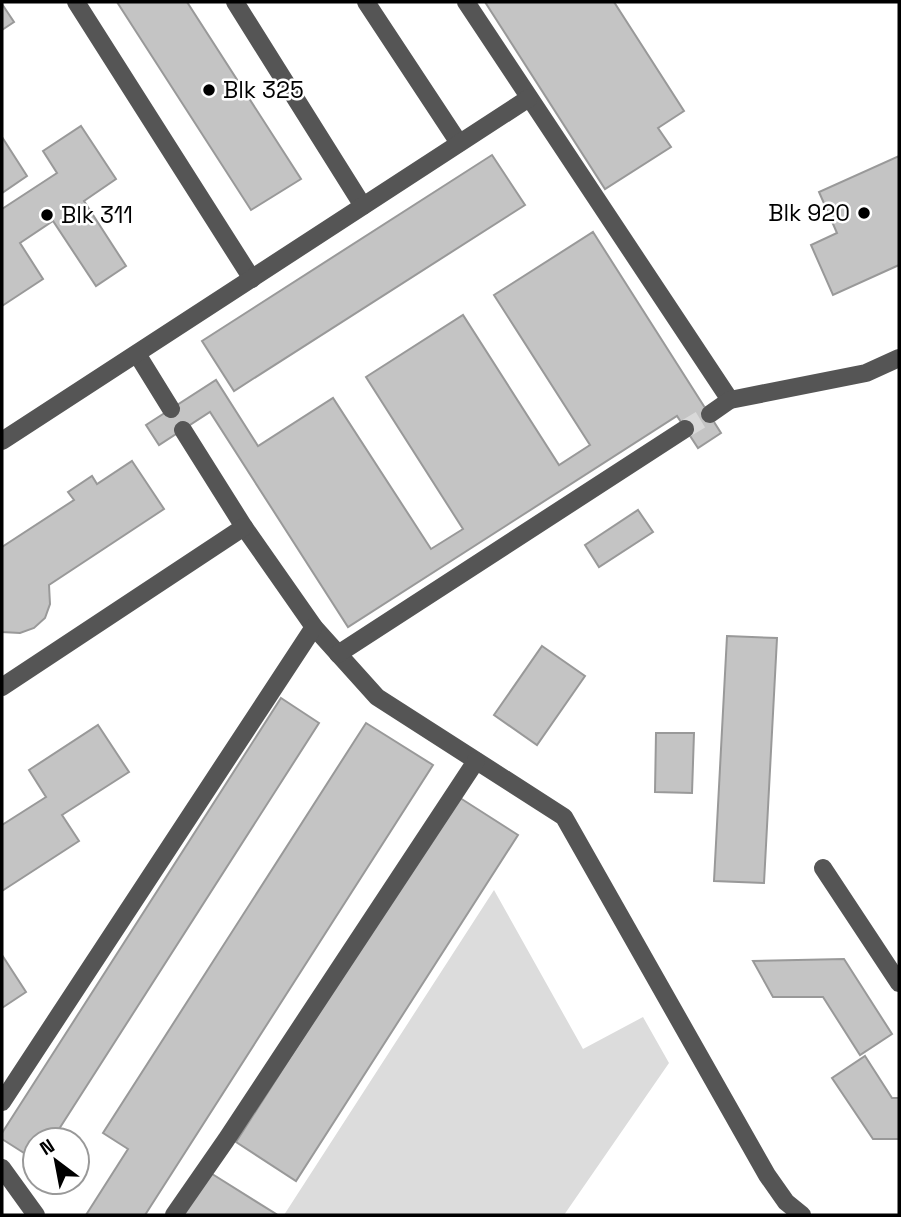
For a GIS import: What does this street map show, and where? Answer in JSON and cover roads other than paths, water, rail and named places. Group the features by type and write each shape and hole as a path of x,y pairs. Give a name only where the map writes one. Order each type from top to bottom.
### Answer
{"street":[{"path":"76,2 252,279"},
{"path":"235,2 363,206"},
{"path":"366,2 459,144"},
{"path":"466,2 730,400"},
{"path":"2,440 529,98"},
{"path":"137,354 171,410"},
{"path":"710,414 730,400 866,373 899,358"},
{"path":"338,654 685,429"},
{"path":"183,430 244,527 314,627 377,697 564,817 768,1175 786,1202 802,1215"},
{"path":"2,687 244,527"},
{"path":"2,1102 314,627"},
{"path":"174,1215 476,761"},
{"path":"823,868 899,983"},
{"path":"2,1168 36,1215"}],"tunnel":[{"path":"685,429 710,414"}],"place":[{"name":"Blk 325","path":"209,90"},
{"name":"Blk 920","path":"864,213"},
{"name":"Blk 311","path":"47,215"}]}
